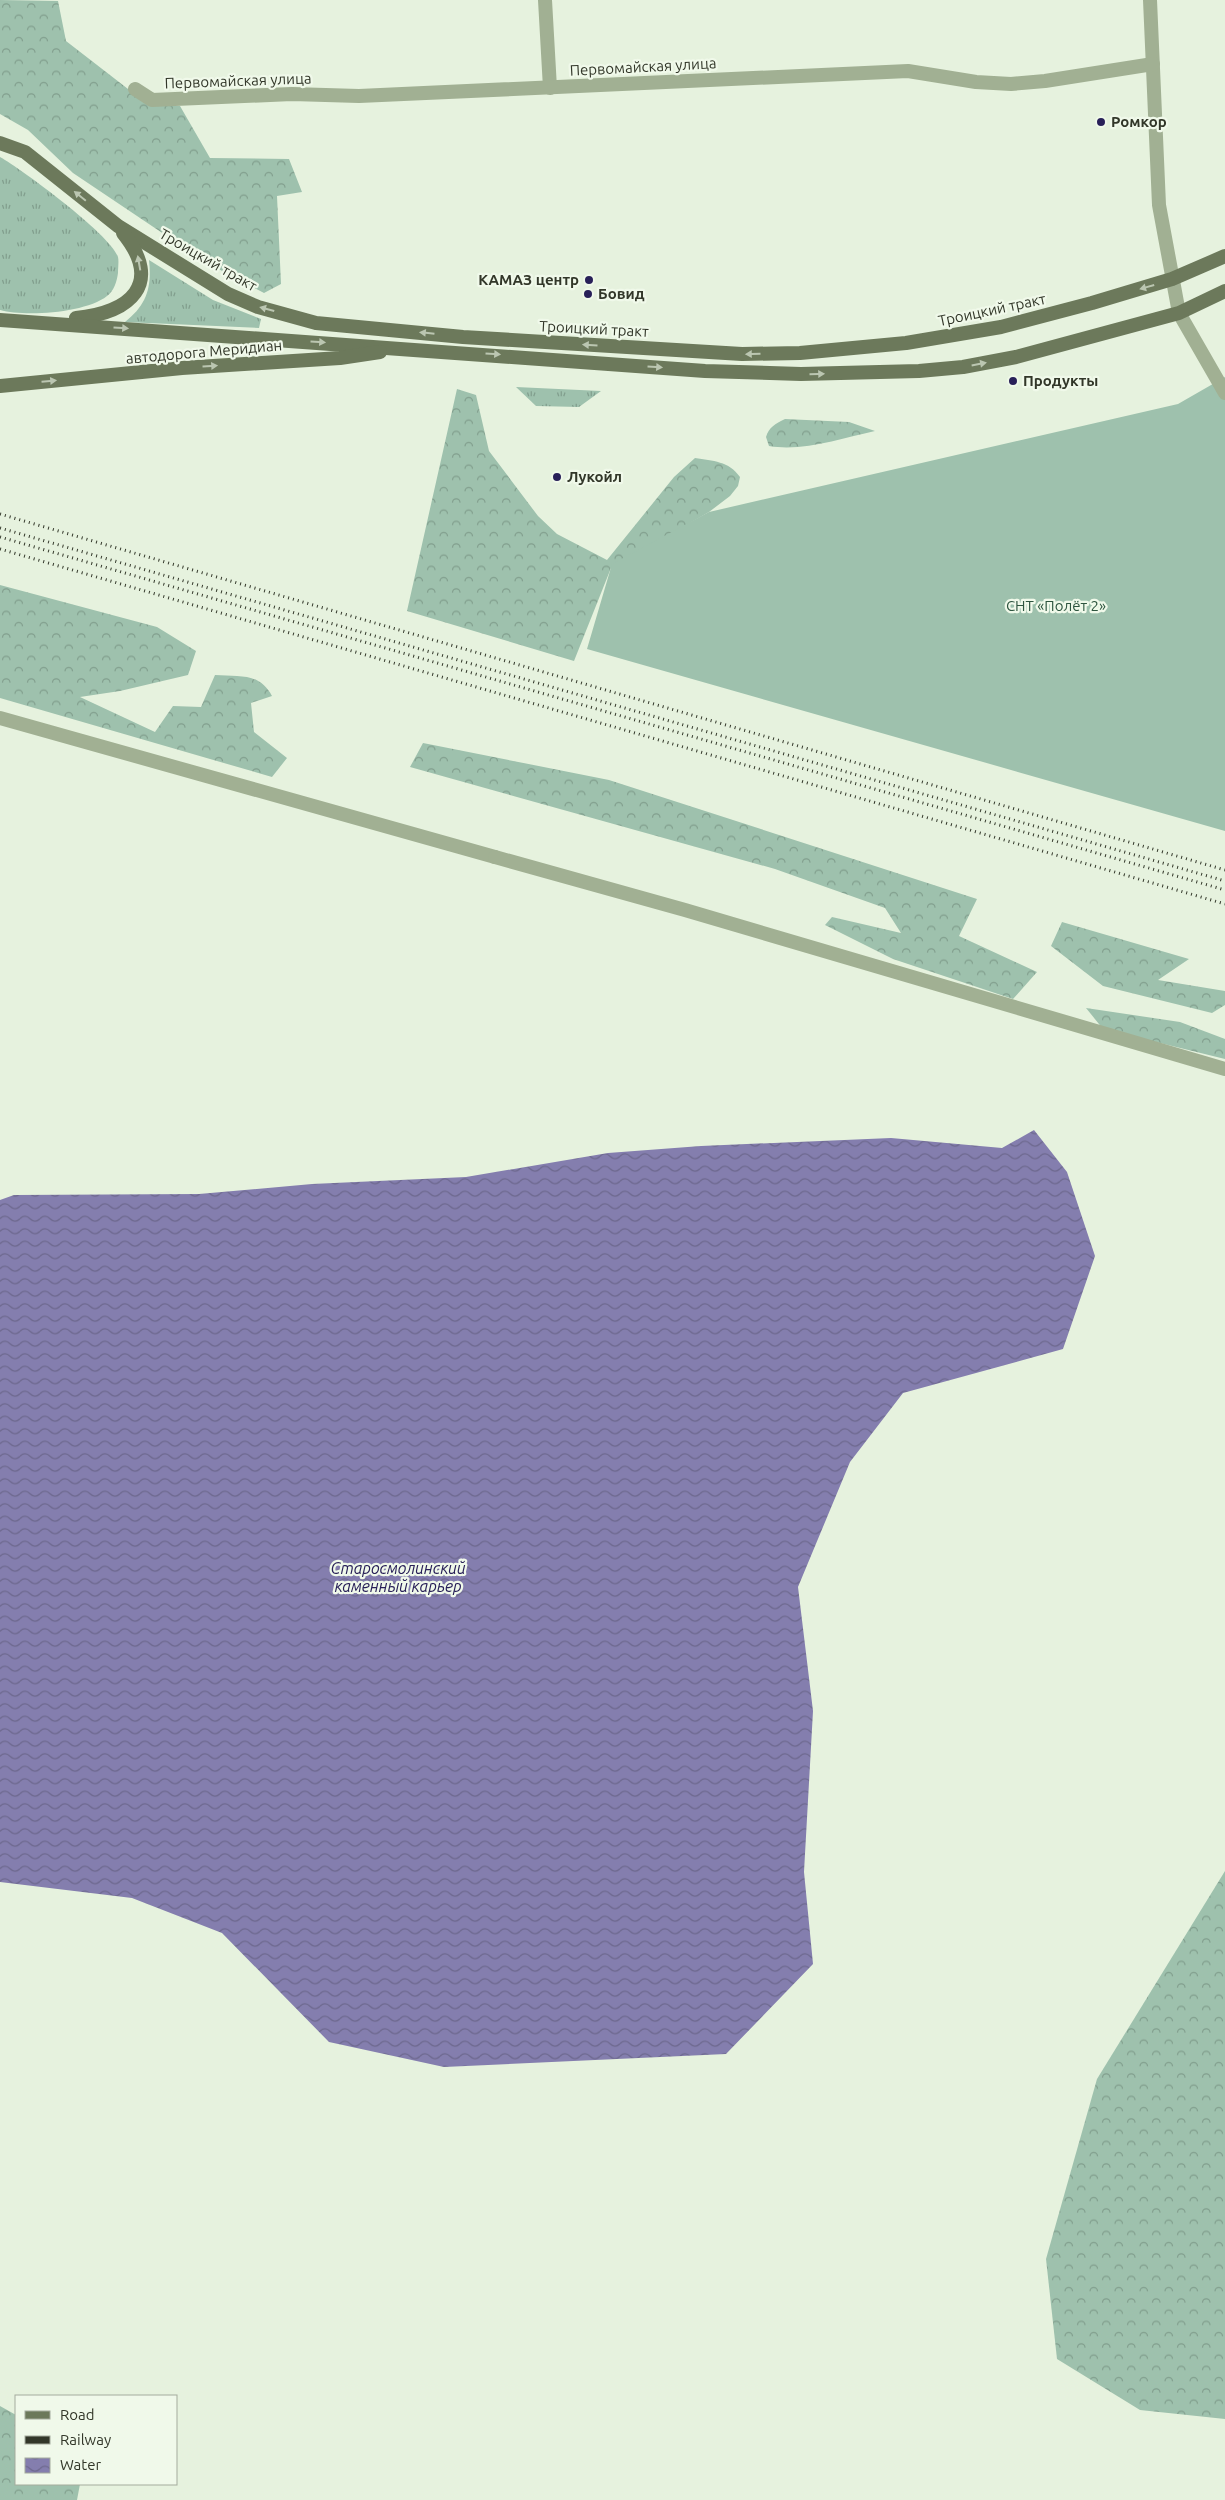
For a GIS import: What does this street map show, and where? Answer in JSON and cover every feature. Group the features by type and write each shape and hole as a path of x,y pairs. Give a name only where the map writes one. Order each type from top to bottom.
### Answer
{"main road":[{"path":"0,134 25,152"},
{"name":"Троицкий тракт","path":"0,143 25,152 118,226 228,294 258,307 316,323 510,341 742,354 814,352 946,338 1001,327 1172,279 1225,256"},
{"path":"38,322 96,316 127,303 136,293 140,282 141,261 133,244 118,226"},
{"path":"0,320 411,348 705,371 801,374 919,371 963,367 1016,357 1179,312 1225,291"},
{"name":"автодорога Меридиан","path":"0,386 182,368 340,358 411,348"}],"street":[{"path":"545,0 550,88"},
{"path":"1150,0 1159,205 1172,279 1179,312 1225,393"},
{"name":"Первомайская улица","path":"135,89 152,100 292,94 359,96 908,71 976,82 1024,83 1153,64"},
{"path":"0,718 685,910 1225,1069"}],"green space":[{"path":"0,0 58,1 66,41 150,106 180,106 210,158 289,159 302,192 277,196 281,284 264,293 207,263 73,173 28,130 0,114"},
{"path":"0,157 27,175 84,219 112,247 118,257 118,273 115,286 107,296 97,302 71,310 24,313 0,310"},
{"path":"149,260 213,300 261,319 259,328 125,322 138,309 146,295 150,279"},
{"name":"СНТ «Полёт 2»","path":"1225,377 1225,831 587,649 612,564 709,512 1178,404"},
{"path":"516,387 601,391 579,407 536,406"},
{"path":"457,389 476,395 489,451 538,516 557,534 607,560 674,477 695,458 714,461 731,468 740,477 738,486 730,496 709,512 611,568 574,661 407,611"},
{"path":"785,419 849,422 875,431 809,446 769,446 766,437 769,431 775,424"},
{"path":"0,585 157,627 196,651 188,675 120,691 80,697 155,732 173,706 201,707 215,675 255,679 267,688 272,696 251,703 254,732 287,758 272,777 0,698"},
{"path":"423,743 609,780 977,899 959,936 1037,972 1013,999 893,959 825,925 832,917 901,933 885,908 775,869 410,767"},
{"path":"1062,922 1189,959 1158,980 1225,991 1225,1005 1212,1013 1103,986 1051,946"},
{"path":"1086,1008 1180,1022 1225,1039 1225,1059 1103,1029"},
{"path":"1225,1871 1225,2419 1140,2410 1057,2359 1046,2259 1097,2079"},
{"path":"0,2406 15,2414 15,2485 80,2485 77,2500 0,2500"}],"water":[{"name":"Старосмолинский каменный карьер","path":"1034,1130 1067,1172 1095,1256 1063,1349 903,1393 850,1462 798,1587 813,1711 804,1872 813,1964 726,2054 444,2067 329,2042 222,1933 132,1898 0,1882 0,1200 14,1195 199,1194 312,1184 466,1177 608,1153 701,1146 891,1138 1002,1148"}],"railway":[{"path":"0,514 1225,870"},
{"path":"0,528 1225,881"},
{"path":"0,537 1225,890"},
{"path":"0,549 1225,904"}],"place":[{"name":"Ромкор","path":"1101,122"},
{"name":"КАМАЗ центр","path":"589,280"},
{"name":"Бовид","path":"588,294"},
{"name":"Продукты","path":"1013,381"},
{"name":"Лукойл","path":"557,477"}]}
